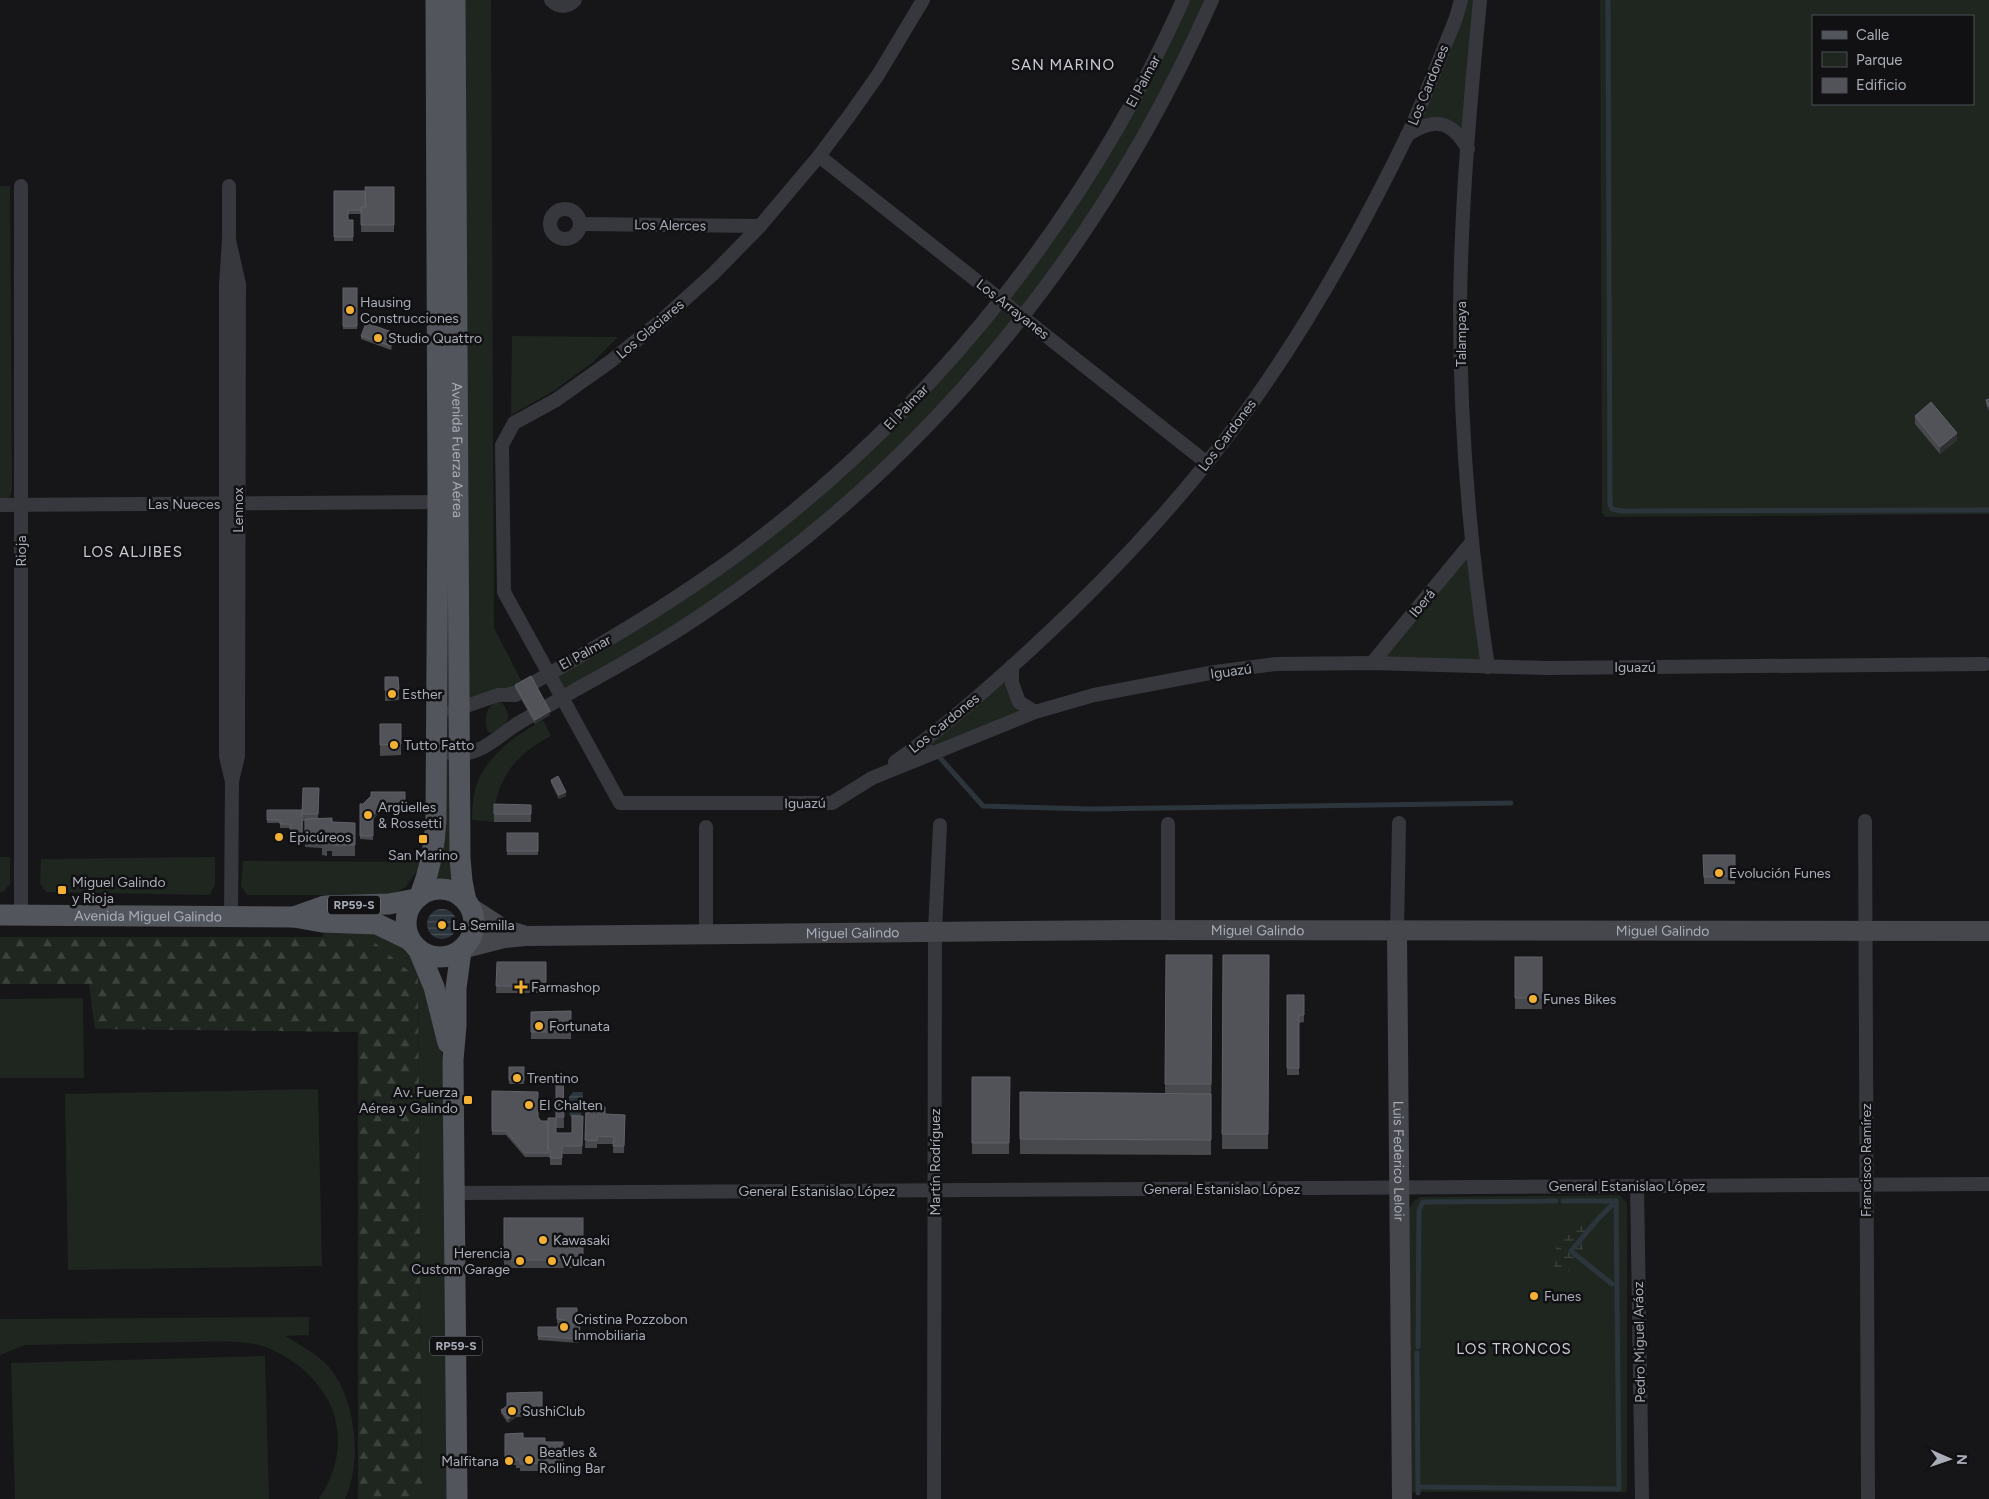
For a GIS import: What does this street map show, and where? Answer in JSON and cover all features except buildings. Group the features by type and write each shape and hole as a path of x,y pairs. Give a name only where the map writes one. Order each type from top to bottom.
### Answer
{"main road":[{"name":"Avenida Fuerza Aérea","path":"436,0 446,99"},
{"name":"Avenida Fuerza Aérea","path":"455,0 446,99 448,502 459,708 460,858 462,881 474,918 474,929 471,939 463,950 457,973 456,1026 453,1057 458,1499"},
{"name":"Avenida Fuerza Aérea","path":"448,502 437,715 436,838 428,877 410,908 406,918 406,929 434,987 453,1057"},
{"name":"RP59-S","path":"418,897 429,891 444,889 458,894 469,904"},
{"name":"Avenida Miguel Galindo","path":"294,917 325,906 389,904 418,897"},
{"name":"Miguel Galindo","path":"469,904 504,930 525,936"},
{"name":"Avenida Miguel Galindo","path":"0,915 294,917 322,922 377,924 415,945"},
{"name":"Miguel Galindo","path":"463,950 504,938 525,936 1168,930 1989,931"},
{"name":"Luis Federico Leloir","path":"1397,931 1402,1499"},
{"path":"415,945 429,956 440,958 451,956 463,950"}],"street":[{"path":"551,0 563,7 569,6 575,0"},
{"name":"Los Glaciares","path":"562,697 504,592 502,445 514,423 556,400 611,361 663,319 713,274 760,226 819,156 878,75 922,0"},
{"name":"El Palmar","path":"507,696 622,632 693,586 761,536 827,483 888,426 947,364 1001,300 1048,238 1091,173 1130,106 1166,38 1183,0"},
{"name":"El Palmar","path":"459,754 482,747 503,735 521,721 637,656 710,609 780,558 846,504 909,445 968,382 1023,317 1071,253 1114,188 1154,120 1190,50 1212,0"},
{"name":"Los Cardones","path":"872,778 934,735 1012,666 1093,590 1144,536 1207,463 1262,388 1315,306 1407,135 1462,0"},
{"name":"Talampaya","path":"1480,0 1468,149 1460,308 1461,388 1471,543 1488,667"},
{"path":"1407,135 1423,125 1442,124 1458,133 1468,149"},
{"name":"Los Arrayanes","path":"819,156 1207,463"},
{"name":"Rioja","path":"21,186 21,916"},
{"name":"Lennox","path":"228,186 229,240 239,284 232,504 238,756 232,781 231,917"},
{"name":"Los Alerces","path":"580,224 760,226"},
{"name":"Las Nueces","path":"0,505 448,502"},
{"name":"Iberá","path":"1372,663 1471,543"},
{"name":"Iguazú","path":"562,697 620,803 832,803 872,778 1035,712 1094,695 1223,671 1276,664 1372,663 1488,667 1988,663"},
{"path":"1012,666 1012,683 1019,702 1035,712"},
{"name":"El Palmar","path":"437,715 498,695 518,695 534,686 548,672"},
{"name":"El Palmar","path":"521,721 532,720 548,712 562,697"},
{"path":"437,749 459,754"},
{"name":"Francisco Ramírez","path":"1865,821 1868,1499"},
{"name":"Luis Federico Leloir","path":"1397,931 1399,823"},
{"path":"1168,824 1168,930"},
{"name":"Martín Rodríguez","path":"934,1499 935,931 940,826"},
{"path":"706,827 706,934"},
{"name":"General Estanislao López","path":"454,1194 1989,1184"},
{"name":"Pedro Miguel Aráoz","path":"1637,1186 1642,1499"}],"green space":[{"path":"436,0 491,0 494,628 523,684 459,709 458,894 437,889 429,891"},
{"path":"1183,0 1212,0 1114,188 968,382 780,558 562,697 548,673 693,586 888,426 1048,238"},
{"path":"1461,0 1480,0 1468,149 1442,124 1407,135"},
{"path":"1600,0 1989,0 1989,514 1605,517 1602,513"},
{"path":"0,186 10,186 12,489 10,497 0,500"},
{"path":"512,336 618,337 593,362 552,392 511,415"},
{"path":"1471,543 1488,667 1372,663"},
{"path":"1012,666 1012,683 1035,712 872,778"},
{"path":"500,701 507,711 508,720 497,730 491,733 488,732 487,713 492,705"},
{"path":"543,720 551,736 527,751 509,770 498,793 494,822 472,820 476,788 480,776 488,763 510,742"},
{"path":"0,857 10,857 10,884 3,892 0,892"},
{"path":"215,857 215,884 210,895 46,892 40,883 41,859"},
{"path":"243,861 420,862 419,868 405,888 390,895 247,895 241,886"},
{"path":"324,923 375,928 405,945 419,963 435,1008 442,1051 444,1092 449,1499 422,1499 418,980 323,937"},
{"path":"0,937 368,937 418,979 422,1499 358,1499 358,1032 95,1029 89,984 0,984"},
{"path":"83,998 84,1078 0,1078 0,999"},
{"path":"318,1089 322,1266 68,1270 65,1094"},
{"path":"1619,1195 1627,1203 1626,1492 1412,1492 1408,1211 1413,1202 1420,1197"},
{"path":"1582,1225 1586,1227 1588,1234 1578,1261 1571,1270 1556,1276 1554,1259 1558,1244 1567,1232"},
{"path":"309,1317 309,1335 285,1336 312,1352 326,1364 336,1377 344,1393 354,1429 355,1448 351,1484 345,1499 319,1499 334,1466 338,1444 336,1421 327,1399 306,1372 288,1358 268,1348 250,1343 228,1342 25,1345 0,1355 0,1319"},
{"path":"265,1356 269,1499 15,1499 11,1363"}],"shaded area":[{"name":"La Semilla","path":"442,909 453,913 457,924 453,935 442,939 431,935 427,924 431,913"},
{"path":"573,1092 583,1092 580,1117 571,1117 569,1113 569,1097"}],"waterway":[{"path":"1608,0 1610,505 1612,509 1621,511 1989,510"},
{"path":"925,741 983,806 1091,809 1511,803"},
{"path":"1418,1347 1419,1210 1423,1202 1556,1201"},
{"path":"1563,1201 1615,1201"},
{"path":"1612,1284 1571,1251 1616,1201"},
{"path":"1418,1487 1619,1489 1616,1201"},
{"path":"1417,1353 1418,1493"}],"place":[{"name":"Hausing Construcciones","path":"350,310"},
{"name":"Studio Quattro","path":"378,338"},
{"name":"Esther","path":"392,694"},
{"name":"Tutto Fatto","path":"394,745"},
{"name":"Argüelles & Rossetti","path":"368,815"},
{"name":"Epicúreos","path":"279,837"},
{"name":"San Marino","path":"423,839"},
{"name":"Evolución Funes","path":"1719,873"},
{"name":"Miguel Galindo y Rioja","path":"62,890"},
{"name":"La Semilla","path":"442,925"},
{"name":"Farmashop","path":"521,987"},
{"name":"Funes Bikes","path":"1533,999"},
{"name":"Fortunata","path":"539,1026"},
{"name":"Trentino","path":"517,1078"},
{"name":"Av. Fuerza Aérea y Galindo","path":"468,1100"},
{"name":"El Chalten","path":"529,1105"},
{"name":"Kawasaki","path":"543,1240"},
{"name":"Herencia Custom Garage","path":"520,1261"},
{"name":"Vulcan","path":"552,1261"},
{"name":"Funes","path":"1534,1296"},
{"name":"Cristina Pozzobon Inmobiliaria","path":"564,1327"},
{"name":"SushiClub","path":"512,1411"},
{"name":"Beatles & Rolling Bar","path":"529,1460"},
{"name":"Malfitana","path":"509,1461"}],"district":[{"name":"SAN MARINO","path":"1063,65"},
{"name":"LOS ALJIBES","path":"133,552"},
{"name":"LOS TRONCOS","path":"1514,1349"}]}
